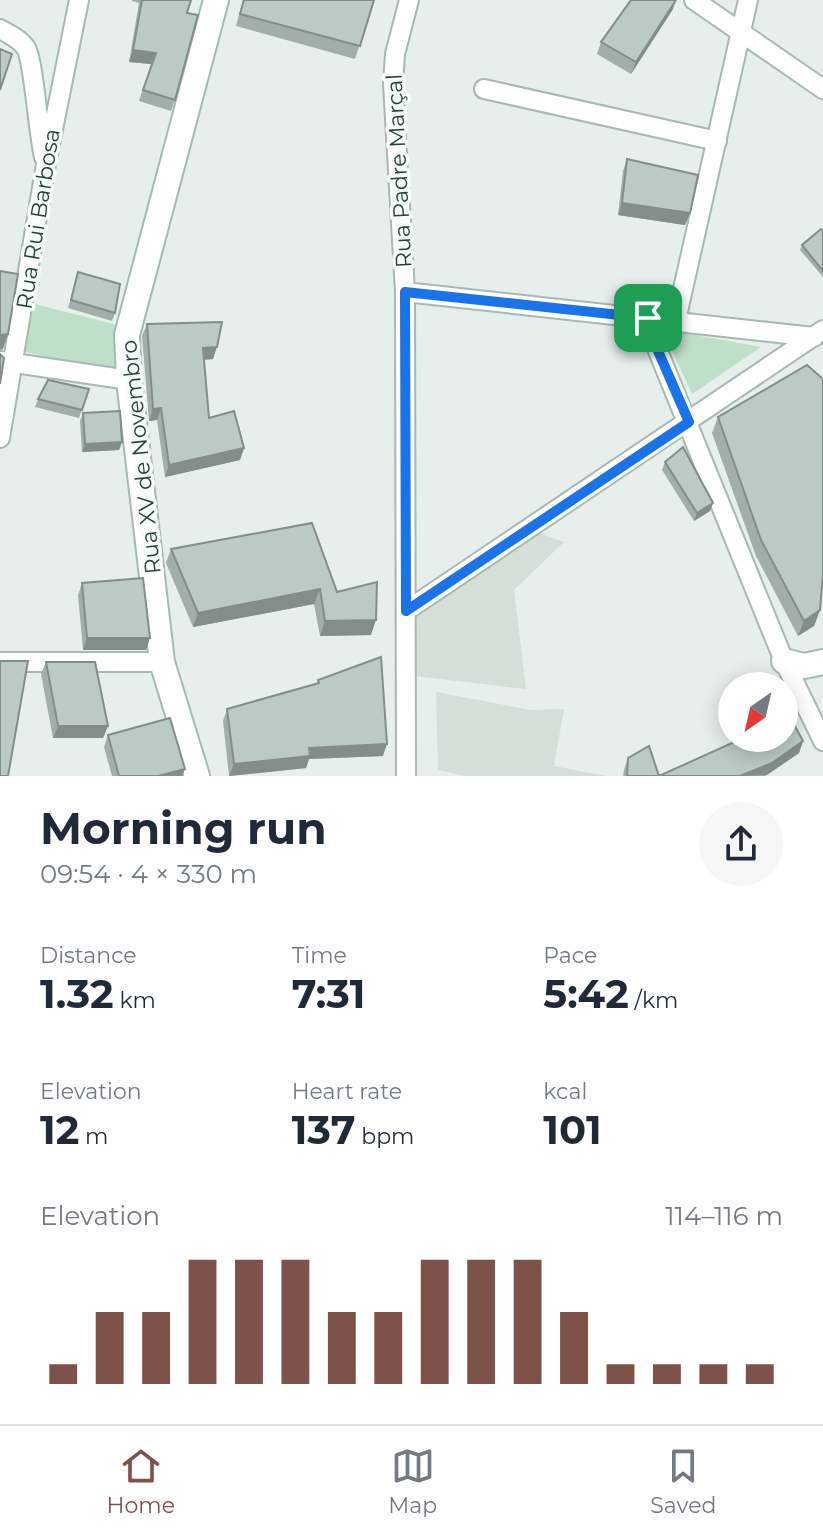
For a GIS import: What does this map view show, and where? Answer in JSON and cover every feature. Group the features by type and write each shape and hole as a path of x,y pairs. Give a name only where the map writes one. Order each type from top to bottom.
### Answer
{"main road":[{"name":"Rua XV de Novembro","path":"197,776 162,662 129,380 130,314 216,0"},
{"path":"784,661 804,666 823,662"}],"street":[{"name":"Rua Rui Barbosa","path":"0,438 8,363 79,0"},
{"name":"Rua Padre Marçal","path":"406,776 405,292 393,84 395,54 409,0"},
{"path":"694,0 823,89"},
{"path":"676,320 748,0"},
{"path":"0,29 25,48 31,61 34,109 46,164"},
{"path":"484,89 717,141"},
{"path":"405,292 819,333"},
{"path":"648,318 658,351 784,661 823,741"},
{"path":"406,611 819,333"},
{"path":"8,363 129,380"},
{"path":"0,662 162,662"}],"shaded area":[{"path":"528,529 564,542 514,590 526,689 406,675 406,611"},
{"path":"436,692 531,710 564,709 554,766 606,776 465,776 438,770"}],"green space":[{"path":"31,303 125,327 126,376 22,351"},
{"path":"662,329 761,347 692,394"}],"building":[{"path":"142,0 191,0 187,13 198,15 175,100 143,90 156,53 133,50"},
{"path":"244,0 374,0 360,46 240,14"},
{"path":"631,0 676,0 636,62 601,42"},
{"path":"0,49 12,54 0,90"},
{"path":"627,159 698,175 690,213 622,203"},
{"path":"821,229 823,231 823,271 802,245"},
{"path":"0,271 18,274 8,334 0,335"},
{"path":"78,272 120,284 115,313 71,300"},
{"path":"222,322 217,347 203,348 209,418 234,411 244,448 169,465 161,408 153,409 147,324"},
{"path":"0,354 4,358 0,384"},
{"path":"807,365 823,379 823,574 820,610 804,621 761,540 718,417"},
{"path":"48,380 89,389 82,410 38,399"},
{"path":"120,411 122,442 85,444 83,413"},
{"path":"683,447 713,503 697,513 665,462"},
{"path":"312,523 337,592 377,582 376,620 325,621 320,589 198,613 171,549"},
{"path":"143,578 150,638 87,638 82,583"},
{"path":"381,657 387,744 309,748 310,756 234,764 227,709 319,683 318,680"},
{"path":"0,661 28,661 8,776 0,776"},
{"path":"46,662 95,662 108,726 58,726"},
{"path":"170,718 185,769 158,776 119,776 108,735"},
{"path":"649,746 659,776 627,776 628,758"},
{"path":"718,749 718,752 788,752 772,763 740,776 659,776"}],"route":[{"path":"405,292 648,318 658,351 689,422 406,611 405,292"}]}
